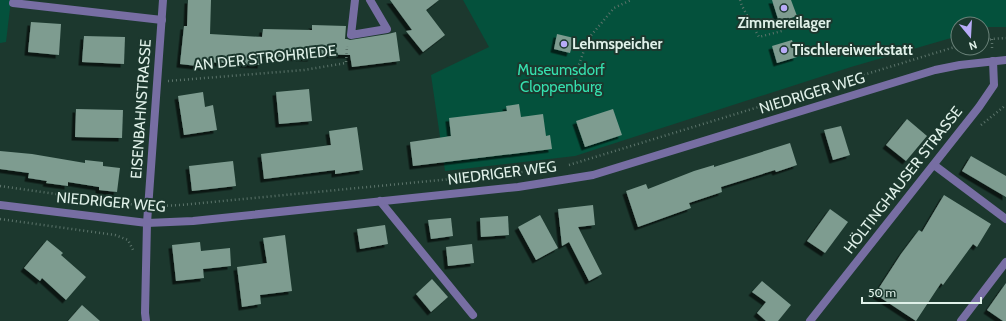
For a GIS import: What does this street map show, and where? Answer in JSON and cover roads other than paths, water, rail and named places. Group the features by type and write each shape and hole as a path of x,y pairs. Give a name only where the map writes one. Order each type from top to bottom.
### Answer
{"street":[{"name":"EISENBAHNSTRASSE","path":"146,321 145,254 163,0"},
{"name":"AN DER STROHRIEDE","path":"355,0 351,35 387,29 370,0"},
{"name":"EISENBAHNSTRASSE","path":"13,3 162,20"},
{"path":"993,61 1006,60"},
{"name":"HÖLTINGHAUSER STRASSE","path":"810,321 934,165 994,86 993,61"},
{"name":"NIEDRIGER WEG","path":"0,205 147,223 193,221 518,188 593,175 935,70 993,61"},
{"path":"934,165 1006,219"},
{"path":"380,202 472,315"},
{"path":"961,321 1006,262"}],"place":[{"name":"Zimmereilager","path":"784,8"},
{"name":"Lehmspeicher","path":"564,44"},
{"name":"Tischlereiwerkstatt","path":"784,50"}],"park label":[{"name":"Museumsdorf Cloppenburg","path":"561,78"}]}
